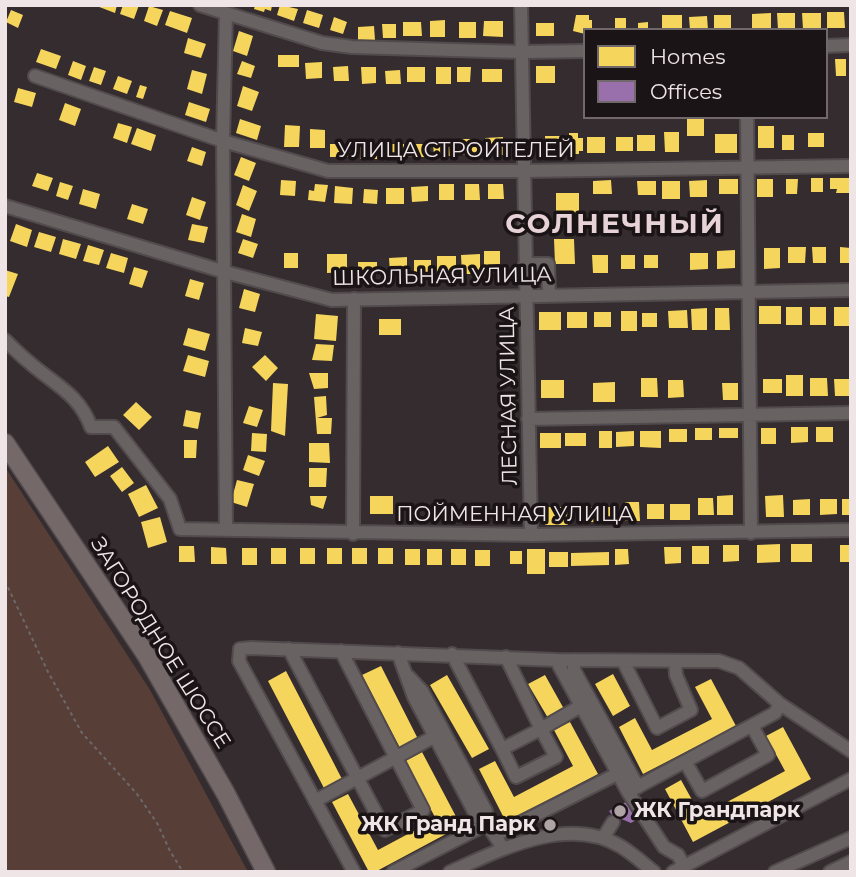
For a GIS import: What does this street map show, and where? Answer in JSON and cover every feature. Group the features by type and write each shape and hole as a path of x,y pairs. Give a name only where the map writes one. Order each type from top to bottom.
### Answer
{"highway":[{"name":"ЗАГОРОДНОЕ ШОССЕ","path":"5,443 147,656 226,794 266,872"}],"street":[{"path":"200,5 322,43 352,47 583,51"},
{"name":"ЛЕСНАЯ УЛИЦА","path":"521,5 531,535"},
{"path":"226,13 223,141 223,433 226,530"},
{"path":"828,46 851,45"},
{"name":"УЛИЦА СТРОИТЕЛЕЙ","path":"35,76 223,141 328,171 851,166"},
{"path":"747,119 752,415 751,533"},
{"name":"ШКОЛЬНАЯ УЛИЦА","path":"5,206 225,272 332,300 851,290"},
{"path":"525,264 548,264 549,295"},
{"path":"353,534 354,299"},
{"name":"ПОЙМЕННАЯ УЛИЦА","path":"5,340 31,364 70,392 92,427 114,427 170,499 180,529 531,535 851,530"},
{"path":"528,419 851,413"},
{"path":"354,872 239,661 240,649 452,654 556,660 719,662 739,668 780,704 851,751"},
{"path":"289,649 385,830 423,810 341,652"},
{"path":"398,653 414,697 439,734 477,817 487,824 503,848"},
{"path":"452,654 516,778 556,757 506,657"},
{"path":"556,660 581,706 633,789 664,847 678,855 678,869 851,779"},
{"path":"574,660 574,670 622,771"},
{"path":"623,661 657,727 691,710 676,675 675,661"},
{"path":"633,789 775,713 780,704"},
{"path":"502,749 581,706"},
{"path":"686,763 702,791 768,755 752,726"},
{"path":"315,801 439,734"},
{"path":"496,835 622,771"},
{"path":"603,838 613,822"},
{"path":"393,872 487,824"},
{"path":"450,872 503,848 565,834 603,838 620,846 654,872"},
{"path":"775,872 851,838"},
{"path":"830,872 851,862"}],"path":[{"path":"5,581 48,672 82,733 137,794 157,823 183,872"}],"shaded area":[{"path":"5,467 150,690 248,872 5,872"}],"building: Homes":[{"path":"94,5 117,5 115,13"},
{"path":"123,5 139,5 134,19 120,14"},
{"path":"255,5 272,5 271,11 254,9"},
{"path":"280,5 298,9 294,21 277,15"},
{"path":"149,6 163,10 157,26 144,21"},
{"path":"11,10 23,15 18,28 6,22"},
{"path":"307,10 323,15 319,28 303,23"},
{"path":"170,11 192,18 187,33 165,25"},
{"path":"827,12 844,12 845,28 827,28"},
{"path":"771,13 771,28 752,28 752,14"},
{"path":"777,13 795,13 795,28 778,28"},
{"path":"802,13 821,13 821,28 803,28"},
{"path":"576,15 589,15 592,28 583,28 583,34 573,31"},
{"path":"662,15 682,15 682,28 662,28"},
{"path":"714,15 731,15 731,28 714,28"},
{"path":"707,16 708,28 690,28 689,17"},
{"path":"334,17 347,22 343,34 330,30"},
{"path":"615,18 626,18 626,28 615,28"},
{"path":"445,20 445,37 430,37 430,21"},
{"path":"484,21 503,21 503,37 483,36"},
{"path":"403,22 421,22 422,36 403,36"},
{"path":"459,22 476,22 476,38 459,38"},
{"path":"648,22 648,28 638,28 638,23"},
{"path":"536,23 554,23 554,36 536,36"},
{"path":"382,24 396,24 396,38 383,38"},
{"path":"374,26 375,40 358,40 358,27"},
{"path":"239,31 253,36 247,56 233,51"},
{"path":"188,38 206,44 201,58 184,53"},
{"path":"41,49 61,56 56,69 36,62"},
{"path":"278,55 299,55 299,67 278,67"},
{"path":"835,59 846,59 846,76 836,76"},
{"path":"73,61 86,66 81,80 68,75"},
{"path":"242,61 255,66 251,78 237,74"},
{"path":"322,62 322,78 306,79 305,63"},
{"path":"348,66 349,81 334,81 333,67"},
{"path":"536,66 555,66 555,83 536,83"},
{"path":"94,67 106,71 101,85 89,81"},
{"path":"361,67 376,67 376,83 362,84"},
{"path":"407,67 425,67 425,82 407,82"},
{"path":"436,67 451,67 451,84 436,84"},
{"path":"457,67 471,67 470,82 457,82"},
{"path":"482,69 502,69 502,82 482,82"},
{"path":"192,70 207,74 202,94 187,89"},
{"path":"400,70 401,84 386,84 385,71"},
{"path":"118,76 132,81 127,94 113,89"},
{"path":"140,85 147,87 143,99 136,97"},
{"path":"243,86 259,92 252,111 237,106"},
{"path":"18,88 36,93 32,107 14,102"},
{"path":"189,102 210,109 206,122 185,115"},
{"path":"65,103 81,109 75,126 59,120"},
{"path":"240,119 261,126 257,140 236,133"},
{"path":"687,119 704,119 704,136 687,136"},
{"path":"118,123 132,127 127,143 113,138"},
{"path":"285,125 300,126 299,147 284,147"},
{"path":"758,126 774,126 774,148 758,148"},
{"path":"137,128 156,135 151,151 131,144"},
{"path":"310,129 325,130 325,148 310,148"},
{"path":"664,132 679,132 679,152 665,152"},
{"path":"569,133 578,133 578,138 583,138 583,151 579,151 579,154 563,154 563,137 569,137"},
{"path":"808,133 824,133 824,147 808,147"},
{"path":"715,134 737,134 737,153 715,153"},
{"path":"637,135 655,135 655,151 637,151"},
{"path":"782,135 794,135 794,150 782,150"},
{"path":"545,136 560,136 560,154 545,154"},
{"path":"503,137 503,155 486,155 485,138"},
{"path":"587,137 605,137 605,153 587,153"},
{"path":"616,137 633,137 633,151 616,151"},
{"path":"461,139 478,139 478,154 462,155"},
{"path":"433,143 449,143 450,156 434,156"},
{"path":"330,144 350,144 350,157 330,157"},
{"path":"385,144 404,144 404,157 385,157"},
{"path":"408,144 427,144 427,157 408,157"},
{"path":"192,147 206,152 202,166 187,161"},
{"path":"360,147 377,147 377,159 360,159"},
{"path":"241,157 256,163 249,181 234,175"},
{"path":"37,173 53,178 48,191 32,186"},
{"path":"811,178 823,178 823,192 811,192"},
{"path":"830,178 851,178 851,193 836,193 837,189 830,189"},
{"path":"719,179 738,179 738,194 719,194"},
{"path":"757,179 773,179 773,197 757,197"},
{"path":"786,179 798,179 797,194 786,194"},
{"path":"281,180 296,181 295,196 280,195"},
{"path":"611,180 612,194 593,194 593,181"},
{"path":"707,180 707,197 690,197 689,181"},
{"path":"637,181 656,181 656,195 638,195"},
{"path":"662,181 680,181 680,199 662,199"},
{"path":"60,182 73,186 68,200 56,196"},
{"path":"315,184 328,185 325,202 308,200 309,190 314,191"},
{"path":"439,184 454,184 454,200 439,200"},
{"path":"465,184 479,184 480,200 465,200"},
{"path":"488,184 503,184 504,199 488,199"},
{"path":"243,185 257,191 249,211 236,205"},
{"path":"335,186 353,188 352,204 334,203"},
{"path":"428,186 428,201 412,202 411,187"},
{"path":"386,188 404,188 404,204 386,204"},
{"path":"83,189 100,194 96,209 79,204"},
{"path":"364,189 378,190 377,204 363,203"},
{"path":"556,193 579,193 579,219 556,219"},
{"path":"192,197 206,202 200,220 186,215"},
{"path":"132,204 148,209 143,224 127,219"},
{"path":"242,214 256,219 251,237 236,232"},
{"path":"16,224 32,230 27,247 10,241"},
{"path":"192,224 208,227 204,243 188,240"},
{"path":"39,232 56,237 51,252 34,247"},
{"path":"63,239 81,244 76,259 59,254"},
{"path":"243,239 258,244 253,258 238,253"},
{"path":"554,239 574,239 575,264 555,264"},
{"path":"88,245 104,250 99,265 83,261"},
{"path":"788,247 806,247 805,263 788,263"},
{"path":"812,247 826,247 826,263 813,263"},
{"path":"840,247 851,248 851,263 840,263"},
{"path":"764,248 780,248 780,268 764,269"},
{"path":"735,250 735,268 717,269 717,251"},
{"path":"484,251 500,251 500,273 484,274"},
{"path":"111,253 128,258 124,273 106,268"},
{"path":"284,253 298,253 298,268 284,268"},
{"path":"690,253 708,253 708,269 690,270"},
{"path":"327,254 347,254 347,272 327,273"},
{"path":"480,254 480,274 462,274 461,255"},
{"path":"592,255 608,255 608,273 593,273"},
{"path":"621,255 635,255 635,269 621,269"},
{"path":"644,255 658,255 658,268 644,268"},
{"path":"437,256 456,256 456,273 437,273"},
{"path":"407,257 407,273 390,273 389,258"},
{"path":"414,260 431,260 431,275 414,275"},
{"path":"358,262 377,262 377,275 358,275"},
{"path":"134,267 148,271 142,288 129,284"},
{"path":"5,270 18,274 9,297 5,296"},
{"path":"190,279 204,283 199,300 185,296"},
{"path":"244,289 260,294 255,312 239,308"},
{"path":"759,306 781,306 781,324 759,324"},
{"path":"786,307 802,307 802,325 786,325"},
{"path":"810,307 826,307 826,325 810,325"},
{"path":"834,307 851,307 851,326 834,326"},
{"path":"707,308 707,330 692,330 691,309"},
{"path":"715,308 729,308 730,330 715,330"},
{"path":"687,310 688,328 669,328 668,311"},
{"path":"621,311 637,311 637,331 621,331"},
{"path":"539,312 561,312 561,330 539,330"},
{"path":"567,312 587,312 587,328 567,328"},
{"path":"594,312 611,312 611,327 594,327"},
{"path":"642,313 657,313 657,327 642,327"},
{"path":"316,314 338,316 336,341 314,339"},
{"path":"379,319 401,319 401,335 379,335"},
{"path":"188,328 210,334 205,351 183,345"},
{"path":"245,328 262,332 258,346 242,343"},
{"path":"316,344 334,345 332,361 312,360"},
{"path":"188,355 209,361 205,377 183,371"},
{"path":"265,355 278,368 266,381 252,367"},
{"path":"309,373 328,373 328,388 314,389"},
{"path":"786,375 803,375 803,396 786,396"},
{"path":"641,378 657,378 658,397 641,397"},
{"path":"810,378 827,378 828,396 810,396"},
{"path":"763,379 782,379 782,393 763,393"},
{"path":"834,379 850,379 851,396 835,396"},
{"path":"541,380 564,380 564,398 541,398"},
{"path":"668,380 683,380 684,397 668,398"},
{"path":"615,382 615,402 593,402 593,383"},
{"path":"273,383 288,384 285,436 271,431"},
{"path":"722,383 738,383 738,400 723,400"},
{"path":"326,396 327,415 317,418 332,418 331,434 317,434 314,397"},
{"path":"136,402 152,417 139,430 123,415"},
{"path":"249,406 263,410 257,427 243,423"},
{"path":"186,410 201,413 198,429 183,426"},
{"path":"791,427 808,427 808,442 791,443"},
{"path":"816,427 833,427 833,442 816,442"},
{"path":"695,428 712,428 712,440 695,440"},
{"path":"719,428 738,428 738,438 719,438"},
{"path":"761,428 776,428 776,444 761,444"},
{"path":"669,429 687,429 687,442 669,442"},
{"path":"599,431 612,431 612,448 599,448"},
{"path":"634,431 634,446 616,447 616,432"},
{"path":"640,431 661,431 661,448 640,447"},
{"path":"252,433 267,434 266,452 251,451"},
{"path":"540,433 561,433 561,448 540,448"},
{"path":"565,433 586,433 586,446 565,446"},
{"path":"184,440 197,440 196,458 184,458"},
{"path":"309,443 329,443 330,463 309,462"},
{"path":"108,446 119,462 95,477 85,462"},
{"path":"248,455 265,461 259,476 243,470"},
{"path":"122,467 134,483 122,492 110,476"},
{"path":"309,468 327,468 326,487 309,487"},
{"path":"237,480 254,484 247,507 231,502"},
{"path":"146,485 158,508 139,517 128,494"},
{"path":"733,495 733,515 717,515 717,496"},
{"path":"783,495 784,517 766,517 765,496"},
{"path":"310,496 327,496 323,509 311,505"},
{"path":"370,496 393,496 393,514 370,514"},
{"path":"698,498 713,498 714,515 698,515"},
{"path":"810,499 810,515 793,515 793,500"},
{"path":"820,499 837,499 837,514 820,515"},
{"path":"842,499 851,499 851,515 842,515"},
{"path":"625,502 639,502 640,521 625,521"},
{"path":"647,504 664,504 664,519 647,519"},
{"path":"670,504 690,504 690,520 670,520"},
{"path":"545,507 568,507 568,525 545,525"},
{"path":"588,507 610,507 610,522 588,522"},
{"path":"160,517 167,542 148,548 141,522"},
{"path":"780,544 780,562 757,563 757,545"},
{"path":"791,544 812,544 812,562 791,562"},
{"path":"723,545 739,545 739,561 723,562"},
{"path":"840,545 851,545 851,562 840,562"},
{"path":"179,546 194,546 195,562 179,562"},
{"path":"692,546 709,546 709,564 692,564"},
{"path":"211,547 226,548 227,564 211,564"},
{"path":"664,547 681,547 681,563 665,564"},
{"path":"242,548 257,548 257,565 242,565"},
{"path":"271,548 286,548 286,564 271,564"},
{"path":"300,548 315,548 315,564 300,564"},
{"path":"327,548 342,548 342,564 327,564"},
{"path":"352,548 367,548 367,564 352,564"},
{"path":"378,548 393,548 393,564 378,564"},
{"path":"405,549 420,549 420,565 405,565"},
{"path":"427,549 442,549 442,565 427,565"},
{"path":"451,549 466,549 466,565 451,565"},
{"path":"527,549 545,549 545,574 527,574"},
{"path":"615,549 628,549 629,564 615,565"},
{"path":"475,550 490,550 490,566 475,566"},
{"path":"510,551 522,551 522,564 510,564"},
{"path":"549,552 568,552 568,567 549,567"},
{"path":"609,552 609,565 571,566 571,553"},
{"path":"381,666 419,741 401,750 362,675"},
{"path":"286,671 343,781 325,790 268,681"},
{"path":"613,674 630,706 613,716 595,684"},
{"path":"447,675 489,749 472,758 430,685"},
{"path":"545,675 564,709 548,718 528,684"},
{"path":"711,679 736,726 643,774 619,727 635,718 652,750 712,719 695,687"},
{"path":"570,722 598,774 506,822 479,769 495,761 514,797 573,766 554,730"},
{"path":"783,727 811,779 693,842 665,789 681,780 701,816 785,771 766,736"},
{"path":"422,752 461,826 375,872 369,872 332,802 348,794 378,850 436,819 405,761"}],"building: Offices":[{"path":"626,802 636,820 631,823 609,811"}],"place":[{"name":"ЖК Грандпарк","path":"620,811"},
{"name":"ЖК Гранд Парк","path":"550,825"}],"district":[{"name":"СОЛНЕЧНЫЙ","path":"615,225"}]}
